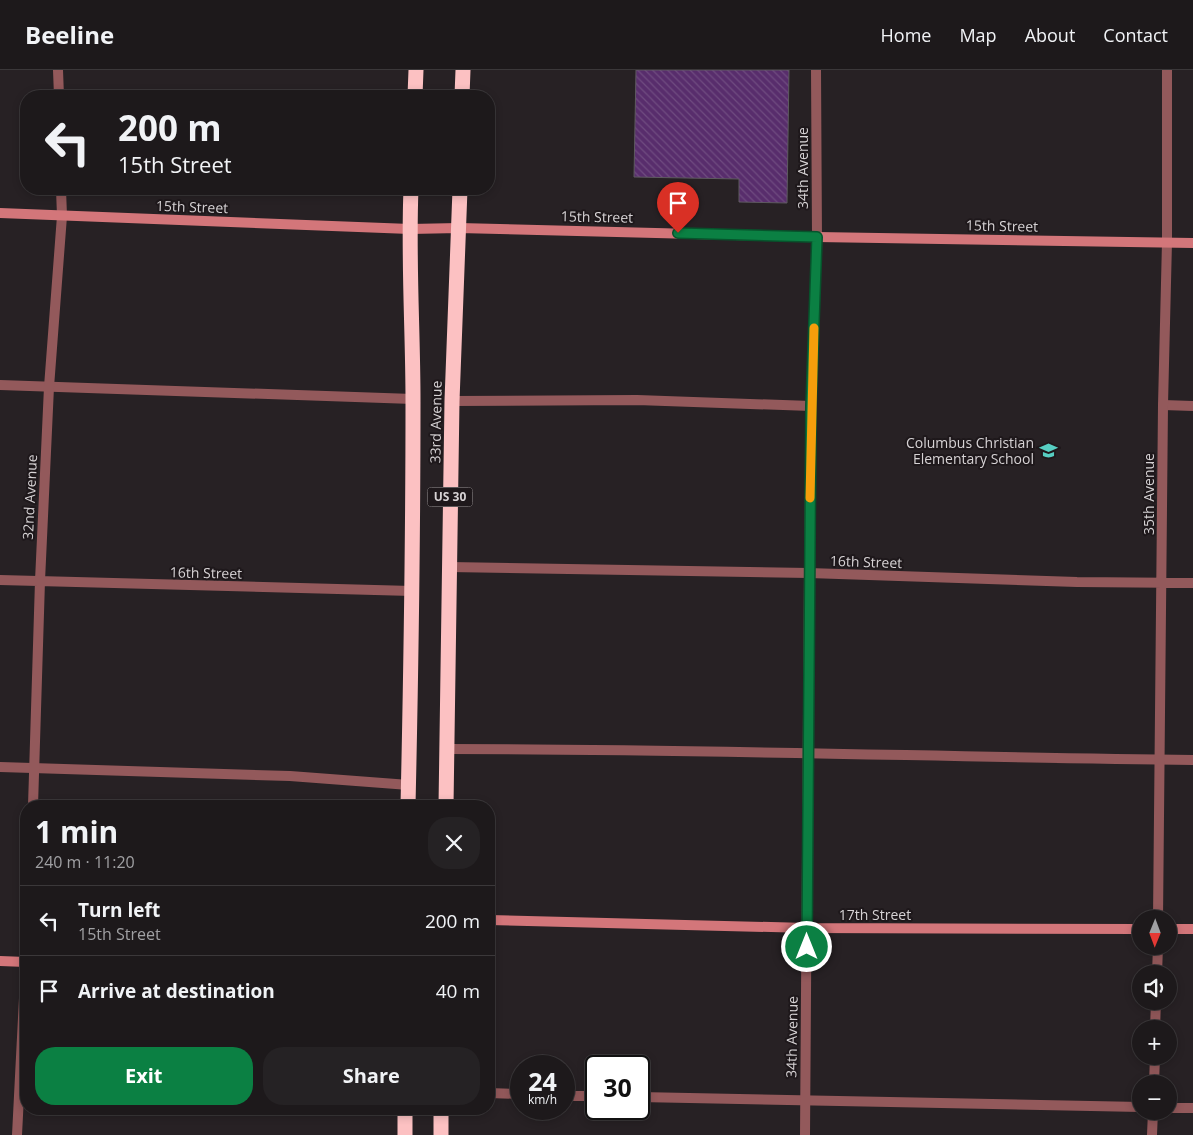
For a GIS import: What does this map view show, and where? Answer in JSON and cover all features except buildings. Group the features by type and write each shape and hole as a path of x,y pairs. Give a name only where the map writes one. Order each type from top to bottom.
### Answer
{"highway":[{"path":"415,90 416,70"},
{"path":"462,90 463,70"},
{"name":"33rd Avenue","path":"408,800 413,399 411,195"},
{"name":"33rd Avenue","path":"446,800 452,401 460,195"},
{"path":"405,1115 405,1135"},
{"path":"441,1115 441,1135"}],"street":[{"path":"58,70 59,90"},
{"name":"34th Avenue","path":"805,1135 811,406 817,237 816,70"},
{"name":"35th Avenue","path":"1158,910 1163,405 1167,242 1167,70"},
{"name":"32nd Avenue","path":"33,800 40,581 49,387 62,216 61,195"},
{"name":"15th Street","path":"0,213 410,229 459,228 817,237 1193,243"},
{"path":"0,385 413,399"},
{"path":"452,401 637,400 811,406"},
{"path":"1163,405 1193,406"},
{"name":"16th Street","path":"449,567 809,573 1067,582 1193,583"},
{"name":"16th Street","path":"0,580 412,591"},
{"path":"447,749 808,752 1017,758 1193,760"},
{"path":"0,768 290,776 409,785"},
{"name":"17th Street","path":"495,920 807,928 1132,929"},
{"path":"1178,929 1193,929"},
{"path":"0,961 20,961"},
{"path":"17,1135 20,1077"},
{"path":"495,1093 510,1094"},
{"path":"650,1097 1132,1107"},
{"path":"1177,1108 1193,1108"},
{"path":"1152,1135 1153,1120"}],"slow traffic":[{"path":"810,498 814,328"}],"place":[{"name":"Columbus Christian Elementary School","path":"1048,451"}],"route":[{"path":"678,233 817,237 811,406 807,947"}]}
